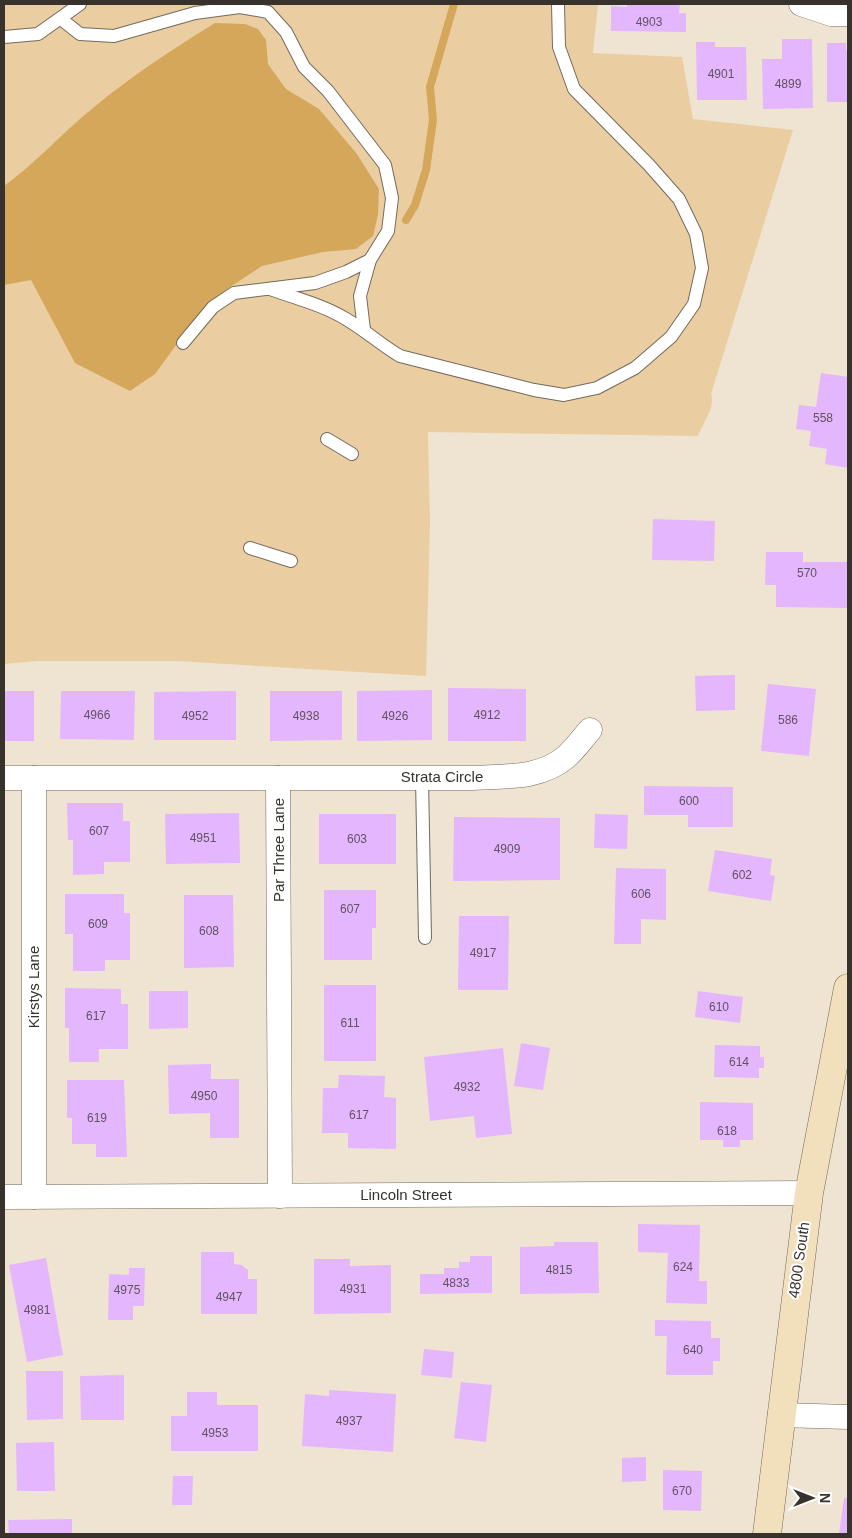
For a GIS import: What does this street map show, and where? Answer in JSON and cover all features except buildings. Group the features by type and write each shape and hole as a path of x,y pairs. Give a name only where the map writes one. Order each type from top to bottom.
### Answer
{"street":[{"path":"801,4 822,12 848,14"},
{"name":"Strata Circle","path":"278,778 473,778 532,774 554,765 566,756 590,730"},
{"name":"Par Three Lane","path":"4,778 278,778 280,1196"},
{"name":"Kirstys Lane","path":"34,778 34,1197"},
{"name":"4800 South","path":"767,1534 808,1194 848,988"},
{"name":"Lincoln Street","path":"4,1197 808,1194"},
{"path":"780,1415 848,1417"}],"lane":[{"path":"4,37 38,34 61,20 80,4"},
{"path":"270,289 344,318 364,330 381,346 400,356 534,390 564,395 597,388 635,368 672,337 694,304 702,268 696,234 680,199 574,89 559,48 558,4"},
{"path":"61,20 80,34 114,36 195,13 240,7 268,12 286,32 304,67 328,91 385,165 392,198 388,231 370,260 360,296 364,330"},
{"path":"183,343 213,307 234,293 315,283 346,272 370,260"},
{"path":"327,439 352,454"},
{"path":"250,548 291,561"},
{"path":"422,778 425,938"}],"shaded area":[{"path":"4,4 598,4 593,53 682,57 693,119 793,130 711,394 712,404 698,436 428,432 430,523 426,676 176,661 37,661 4,664"},
{"path":"215,23 245,24 258,29 266,40 268,64 286,89 319,109 357,154 379,189 378,215 373,236 356,249 323,252 262,266 224,291 185,333 155,374 130,391 75,363 31,280 4,285 4,186 107,96 152,63"}],"waterway":[{"path":"406,220 415,205 426,170 433,120 430,87 454,4"}]}
